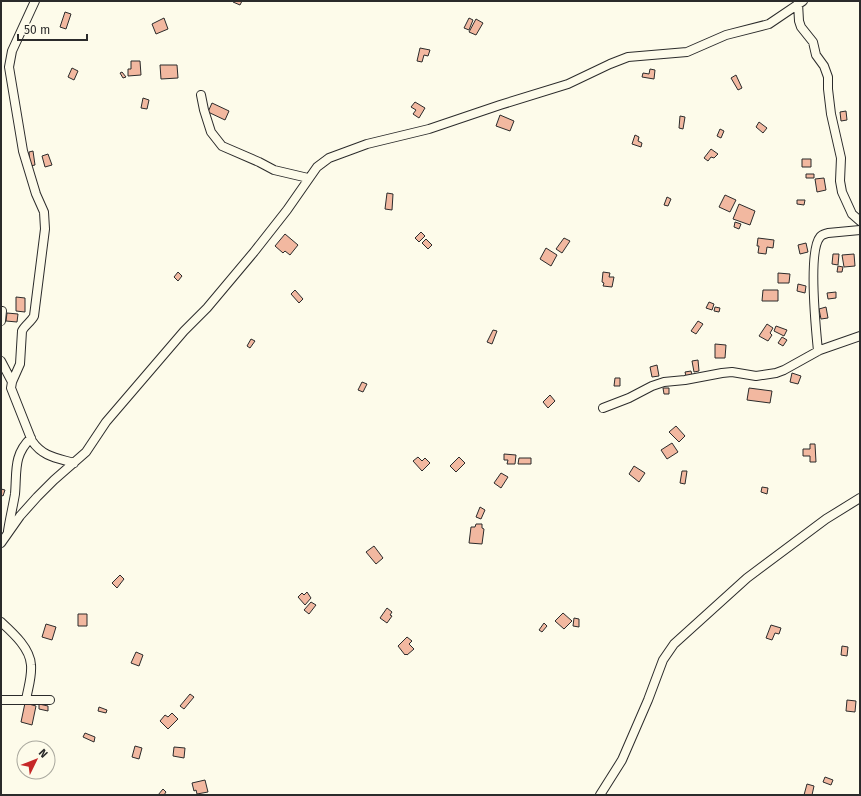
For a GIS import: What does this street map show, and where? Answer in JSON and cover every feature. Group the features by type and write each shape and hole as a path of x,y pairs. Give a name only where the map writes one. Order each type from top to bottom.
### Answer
{"street":[{"path":"35,1 12,51 9,67 24,151 36,194 44,212 45,229 34,316 32,321 23,328 22,331 20,364 11,388 14,399 37,448 44,454 74,463"},
{"path":"1,543 20,516 37,496 86,452 115,410 254,252 287,210 317,166 329,158 384,139 413,133 450,122 562,86 628,57 686,52 726,35 769,24 780,18 800,2"},
{"path":"800,2 799,21 801,27 813,42 816,55 826,70 828,77 831,114 841,158 840,181 842,192 852,214 860,221"},
{"path":"201,95 211,132 222,146 274,170 308,178"},
{"path":"818,351 813,284 815,254 818,238 823,234 828,233 860,230"},
{"path":"1,321 2,311"},
{"path":"603,408 664,382 732,372 756,376 776,373 818,351 860,336"},
{"path":"1,361 12,382"},
{"path":"8,533 14,494 16,463 22,448 31,438"},
{"path":"600,795 622,760 645,708 663,660 674,644 747,578 826,519 860,498"},
{"path":"1,622 24,647 31,660 31,676 26,700"},
{"path":"1,700 50,700"}],"building":[{"path":"242,1 240,5 233,2"},
{"path":"65,12 71,14 66,29 60,27"},
{"path":"164,18 168,29 156,34 152,24"},
{"path":"469,18 473,20 469,30 464,28"},
{"path":"476,19 483,23 476,35 469,32"},
{"path":"420,48 430,50 428,56 424,55 422,62 417,61"},
{"path":"131,61 140,61 141,75 128,76 128,69 131,69"},
{"path":"160,65 177,65 178,78 161,79"},
{"path":"72,68 78,71 74,80 68,77"},
{"path":"650,69 655,70 654,79 642,77 643,73 649,74"},
{"path":"122,72 126,77 123,78 120,73"},
{"path":"736,75 742,88 738,90 731,78"},
{"path":"143,98 149,100 147,109 141,108"},
{"path":"415,102 425,108 419,118 413,114 416,110 411,107"},
{"path":"212,103 229,111 225,120 208,112"},
{"path":"846,111 847,120 841,121 840,112"},
{"path":"500,115 514,121 510,131 496,126"},
{"path":"680,116 685,117 683,129 679,128"},
{"path":"759,122 767,128 763,133 756,127"},
{"path":"720,129 724,131 721,138 717,136"},
{"path":"635,135 639,137 638,141 642,143 641,147 632,144"},
{"path":"711,149 718,154 714,158 711,157 708,161 704,158"},
{"path":"33,151 35,165 30,166 29,152"},
{"path":"48,154 52,165 45,167 42,156"},
{"path":"802,159 811,159 811,167 802,167"},
{"path":"806,174 814,174 814,178 806,178"},
{"path":"824,178 826,190 817,192 815,179"},
{"path":"387,193 393,194 392,210 385,209"},
{"path":"725,195 736,200 730,212 719,207"},
{"path":"667,197 671,199 668,206 664,205"},
{"path":"797,200 805,200 804,205 797,204"},
{"path":"739,204 755,211 750,225 733,219"},
{"path":"735,222 741,224 739,229 734,227"},
{"path":"421,232 425,236 419,242 415,238"},
{"path":"285,234 298,245 290,255 285,251 283,253 275,246"},
{"path":"564,238 570,241 562,253 556,249"},
{"path":"758,238 774,240 773,248 767,247 766,254 758,253"},
{"path":"426,239 432,245 428,249 422,243"},
{"path":"806,243 808,252 800,254 798,245"},
{"path":"546,248 557,255 551,266 540,259"},
{"path":"833,254 839,254 838,265 832,264"},
{"path":"854,254 855,266 844,267 842,255"},
{"path":"838,266 843,267 842,272 837,272"},
{"path":"178,272 182,276 178,281 174,277"},
{"path":"603,272 610,273 609,277 614,277 612,287 603,286"},
{"path":"778,273 790,274 789,283 778,283"},
{"path":"798,284 806,286 805,293 797,291"},
{"path":"295,290 303,299 299,303 291,294"},
{"path":"763,290 778,290 778,301 762,301"},
{"path":"836,292 836,298 828,299 827,293"},
{"path":"16,297 25,298 25,312 16,311"},
{"path":"709,302 714,304 712,310 706,308"},
{"path":"715,307 720,308 719,312 714,311"},
{"path":"826,307 828,318 821,319 819,309"},
{"path":"7,313 18,314 17,322 6,321"},
{"path":"698,321 703,324 696,334 691,331"},
{"path":"767,324 773,328 770,333 772,335 768,341 759,336"},
{"path":"776,326 787,330 784,336 774,331"},
{"path":"493,330 497,331 492,344 487,342"},
{"path":"782,337 787,340 783,346 778,343"},
{"path":"251,339 255,341 250,348 247,346"},
{"path":"715,344 726,345 725,358 715,358"},
{"path":"698,360 699,371 694,372 692,361"},
{"path":"657,365 659,376 652,377 650,367"},
{"path":"691,371 692,375 686,376 685,372"},
{"path":"792,373 801,376 798,384 790,382"},
{"path":"615,378 620,378 620,386 614,386"},
{"path":"362,382 367,384 363,392 358,390"},
{"path":"663,388 669,388 669,394 664,394"},
{"path":"749,388 772,391 770,403 747,400"},
{"path":"550,395 555,401 548,408 543,402"},
{"path":"676,426 685,436 679,442 669,432"},
{"path":"672,443 678,452 667,459 661,450"},
{"path":"810,444 815,444 816,462 810,462 810,456 803,456 803,449 810,449"},
{"path":"504,454 516,455 515,464 507,464 508,460 504,460"},
{"path":"418,457 422,461 425,458 430,463 422,471 413,461"},
{"path":"459,457 465,463 456,472 450,466"},
{"path":"519,458 531,458 531,464 518,464"},
{"path":"634,466 645,473 639,482 629,474"},
{"path":"682,471 687,471 685,484 680,483"},
{"path":"501,473 508,477 501,488 494,483"},
{"path":"762,487 768,488 767,494 761,492"},
{"path":"1,489 5,490 3,496 1,495"},
{"path":"480,507 485,510 481,519 476,517"},
{"path":"476,524 482,524 482,528 484,529 482,544 469,543 471,527 475,527"},
{"path":"374,546 383,558 376,564 366,552"},
{"path":"120,575 124,579 117,588 112,583"},
{"path":"307,592 311,598 305,605 298,597 302,593 304,595"},
{"path":"311,602 316,605 309,614 304,610"},
{"path":"387,608 392,612 390,615 392,616 387,623 380,618"},
{"path":"563,613 572,621 564,629 555,621"},
{"path":"78,614 87,614 87,626 78,626"},
{"path":"574,618 579,619 579,627 573,626"},
{"path":"544,623 547,626 542,632 539,630"},
{"path":"46,624 56,627 52,640 42,637"},
{"path":"771,625 781,628 779,634 775,633 772,640 766,638"},
{"path":"407,637 412,641 409,644 414,649 405,655 398,646"},
{"path":"842,646 848,647 847,656 841,655"},
{"path":"136,652 143,655 139,666 131,663"},
{"path":"190,694 194,697 184,709 180,706"},
{"path":"847,700 856,701 855,712 846,711"},
{"path":"25,703 36,706 32,725 21,722"},
{"path":"39,704 48,706 48,711 39,709"},
{"path":"99,707 107,710 106,713 98,711"},
{"path":"172,713 178,719 168,729 160,721 165,715 168,717"},
{"path":"85,733 95,737 94,742 83,737"},
{"path":"135,746 142,748 139,759 132,757"},
{"path":"174,747 185,748 184,758 173,756"},
{"path":"825,777 833,780 831,785 823,782"},
{"path":"205,780 208,792 197,794 196,790 194,791 192,783"},
{"path":"807,784 814,786 812,795 804,795"},
{"path":"163,789 166,792 164,795 158,795"}]}
